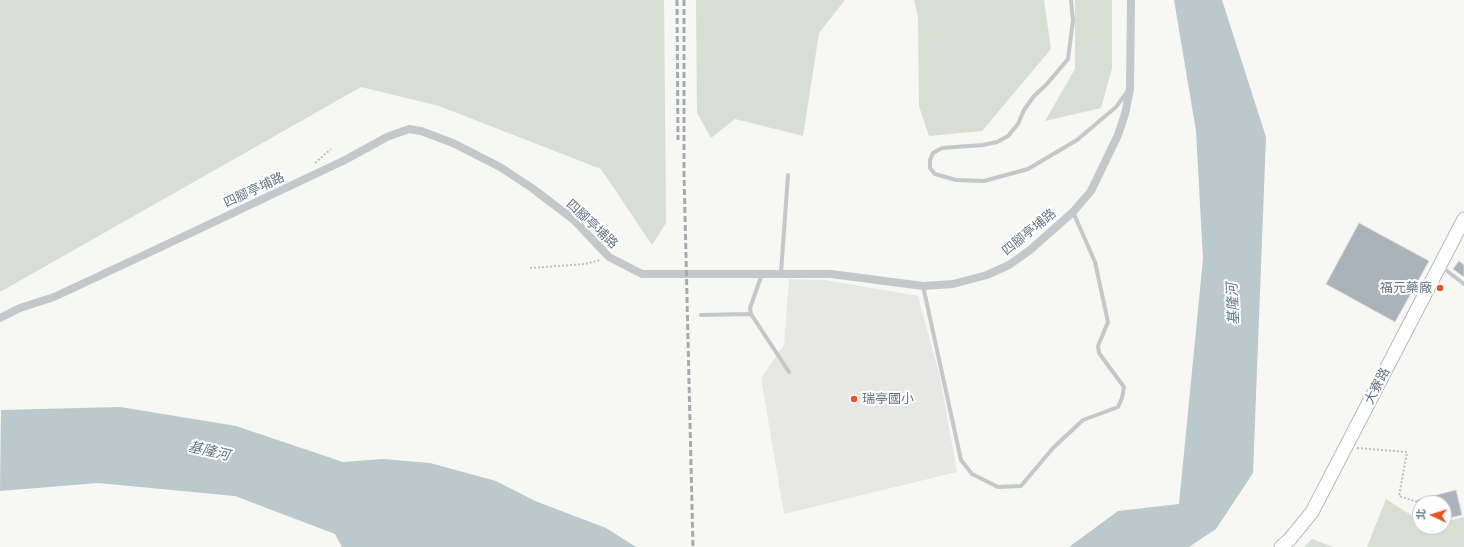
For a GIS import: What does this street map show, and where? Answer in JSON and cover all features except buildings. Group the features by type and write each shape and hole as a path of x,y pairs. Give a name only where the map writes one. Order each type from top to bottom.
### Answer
{"main road":[{"name":"大寮路","path":"1281,547 1290,539 1312,512 1439,264 1464,219"}],"street":[{"name":"四腳亭埔路","path":"0,318 20,308 54,296 152,251 345,160 387,137 409,129 421,131 453,143 500,167 532,188 574,220 609,257 642,274 831,274 922,286 953,284 987,275 1009,265 1030,250 1073,212 1091,191 1118,135 1125,114 1130,89 1131,0"}],"lane":[{"path":"1071,0 1073,20 1068,59 1046,85 1034,96 1024,110 1018,124 1008,136 997,142 983,145 942,148 933,153 930,160 930,168 935,174 956,180 984,181 1028,169 1077,140 1116,108 1130,89"},
{"path":"781,273 788,175"},
{"path":"922,286 961,460 972,474 998,487 1021,486 1053,448 1083,420 1118,407 1122,398 1124,387 1099,353 1098,346 1108,322 1095,262 1073,212"},
{"path":"1439,264 1464,284"},
{"path":"762,273 750,308 751,314 789,372"},
{"path":"701,315 751,314"}],"path":[{"path":"530,268 585,264 609,257"},
{"path":"1346,447 1407,452 1399,496 1412,500"}],"shaded area":[{"path":"0,0 664,0 666,223 652,245 601,169 439,106 361,87 0,292"},
{"path":"696,0 845,0 819,33 803,136 735,119 711,138 697,113"},
{"path":"914,0 1044,0 1051,49 982,131 929,136 919,106 918,17"},
{"path":"1075,0 1112,0 1112,68 1101,108 1045,121 1075,69"},
{"name":"瑞亭國小","path":"789,279 825,280 918,296 940,377 957,472 784,514 761,378 784,345"},
{"path":"1386,499 1412,516 1412,535 1452,535 1452,520 1464,517 1464,547 1367,547"},
{"path":"1312,539 1333,547 1304,547"}],"water":[{"name":"基隆河","path":"1174,0 1222,0 1266,137 1253,473 1216,529 1189,547 1069,547 1118,511 1179,504 1203,259 1196,131"},
{"name":"基隆河","path":"120,407 236,426 343,462 383,459 430,463 496,481 535,501 606,528 636,547 342,547 335,534 235,496 98,483 0,491 1,410"}],"railway":[{"path":"677,0 678,140"},
{"path":"684,0 684,173 693,547"}],"place":[{"name":"福元藥廠","path":"1440,288"},
{"name":"瑞亭國小","path":"854,399"}]}
